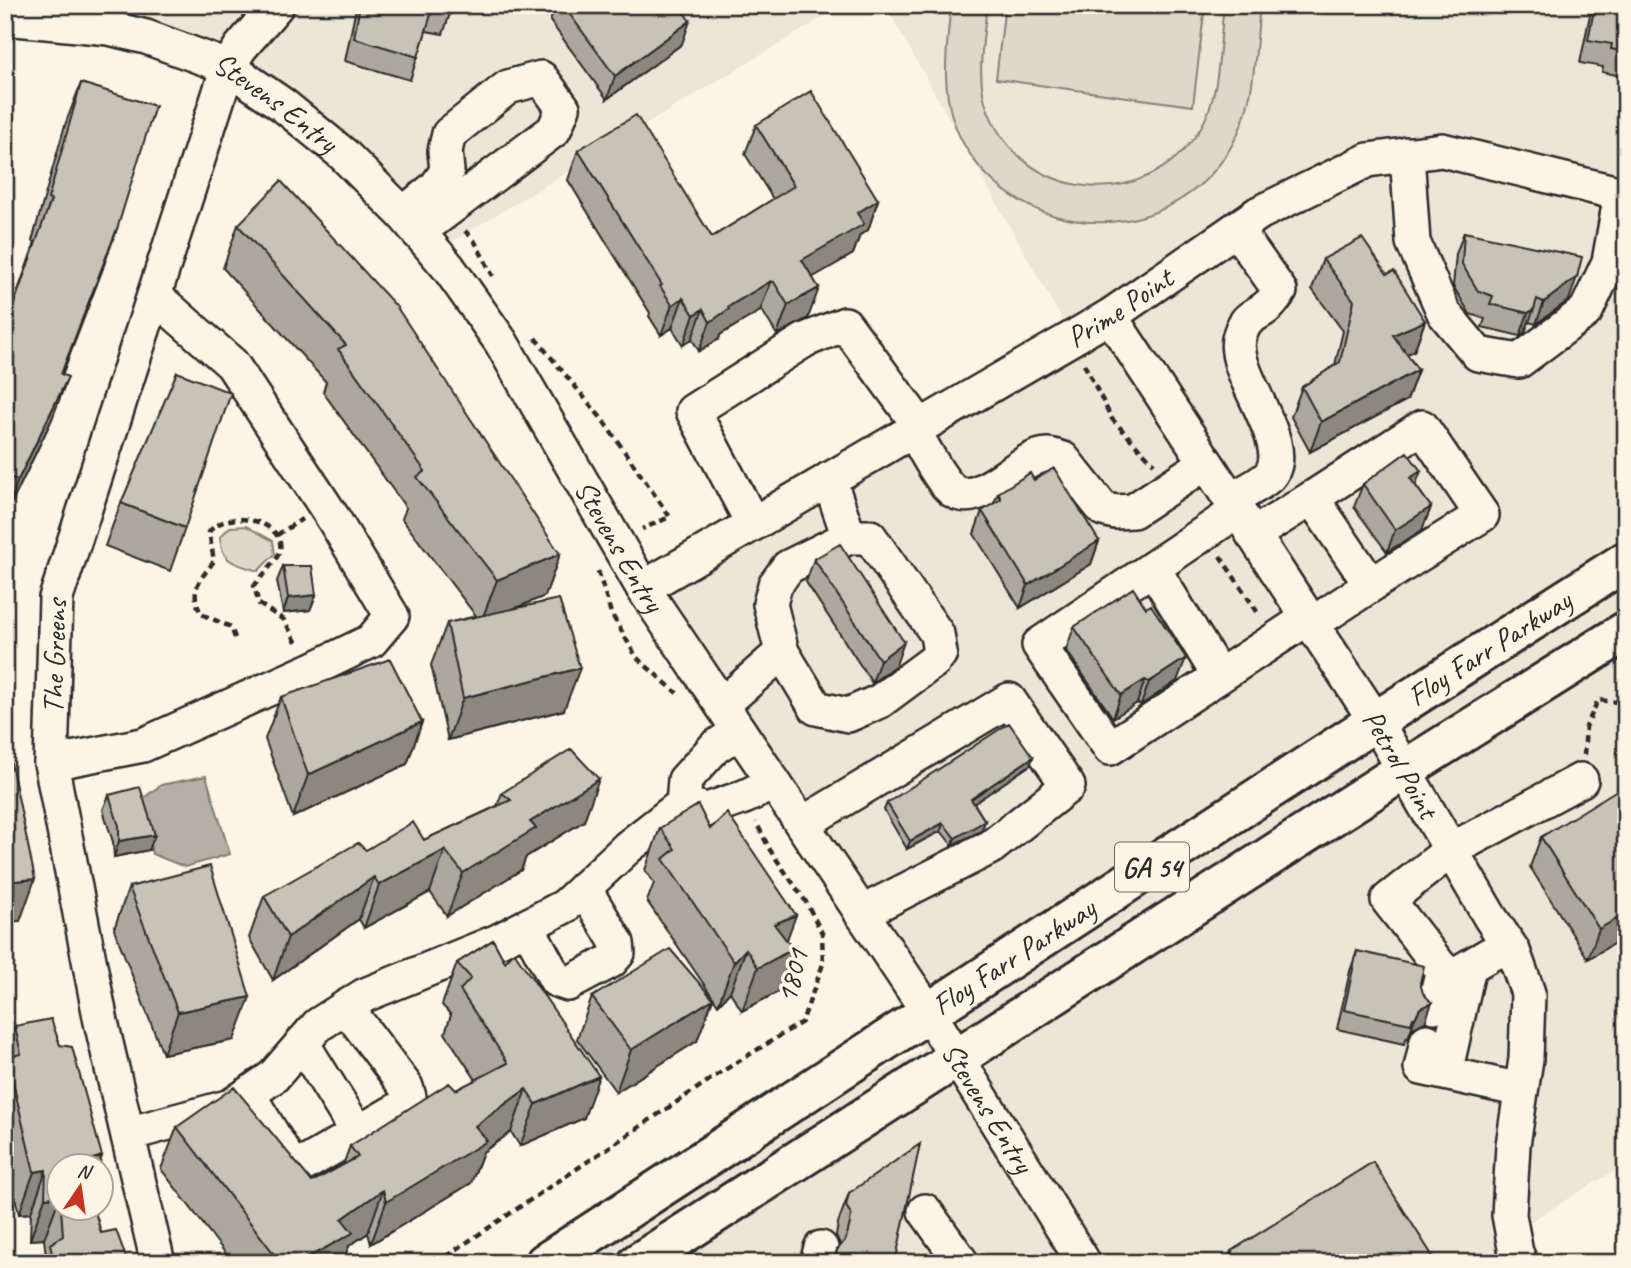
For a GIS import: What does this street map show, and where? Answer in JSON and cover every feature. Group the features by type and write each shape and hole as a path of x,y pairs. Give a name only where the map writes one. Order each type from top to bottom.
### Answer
{"main road":[{"name":"Floy Farr Parkway","path":"545,1263 1375,720 1626,561"},
{"name":"Floy Farr Parkway","path":"638,1263 1404,770 1626,631"}],"street":[{"name":"The Greens","path":"158,1263 101,1023 51,763 56,598 121,395 156,297 228,67 275,6"},
{"name":"Stevens Entry","path":"5,18 109,28 146,37 228,67 283,105 343,154 410,223 448,267 501,342 643,588 929,1013 1083,1263"},
{"path":"541,78 563,108 554,130 410,223 447,171 445,151 449,134 509,87 541,78"},
{"name":"Prime Point","path":"643,588 1110,316 1259,213 1368,160 1442,150 1623,194"},
{"path":"1407,154 1413,242 1444,313 1478,354 1519,361 1586,312 1609,262 1623,194"},
{"path":"1236,229 1280,291 1269,306 1248,318 1238,340 1240,362 1270,428 1277,460 1269,476 1240,515"},
{"path":"51,763 143,745 371,641 392,616 333,517 232,365 156,297"},
{"name":"Petrol Point","path":"1110,316 1375,720 1508,944 1528,993 1525,1059 1513,1145 1509,1215 1516,1253 1521,1263"},
{"path":"753,524 693,411 805,340 845,324 917,428 948,487 960,494 977,494 1046,455 1063,459 1103,509 1115,512 1133,511 1206,463"},
{"path":"1422,427 1482,515 1371,585 1275,639 1110,748 1039,645 1153,568 1240,515 1312,498 1422,427"},
{"path":"829,480 849,537"},
{"path":"1312,498 1371,585"},
{"path":"849,537 870,537 937,634 940,653 934,661 880,701 848,715 816,708 782,652 770,604 775,585 788,567 849,537"},
{"path":"1153,568 1219,676"},
{"path":"128,1134 231,1106 272,1077 318,1025 365,995 498,941 565,906 628,847 683,804 685,780 715,747 730,718 782,652"},
{"path":"802,824 1009,699 1068,786 991,847 861,913"},
{"path":"1456,968 1388,900 1451,850 1581,780"},
{"path":"683,804 707,810 774,783"},
{"path":"527,926 556,980 568,984 611,961 618,953 617,943 584,888"},
{"path":"1434,1006 1456,968 1508,944"},
{"path":"1445,1073 1456,968"},
{"path":"248,1094 288,1160 303,1165 406,1105 409,1097 406,1087 346,1007"},
{"path":"1427,1041 1422,1068 1521,1090"},
{"path":"302,1043 358,1133"},
{"path":"925,1211 962,1263"}],"path":[{"path":"1072,337 1112,419 1160,470"},
{"path":"234,638 232,627 201,614 195,601 195,588 214,561 209,532 215,524 240,517 271,528 279,539 280,553 254,586 259,604 284,620 313,669"},
{"path":"615,541 593,558 611,612 637,658 686,701"},
{"path":"1216,551 1275,639"},
{"path":"1581,780 1586,727 1598,700 1618,702 1626,713"},
{"name":"1801","path":"436,1263 723,1070 802,1022 823,964 822,933 806,902 771,850 744,797"}],"shaded area":[{"path":"5,5 843,5 435,252 343,154 146,37"},
{"path":"885,5 1626,5 1626,1164 1501,1239 1517,1263 523,1263 923,1050 728,694 643,588 1072,337"},
{"path":"951,5 987,5 982,55 983,93 1002,137 1026,162 1054,178 1085,186 1117,185 1148,176 1177,157 1200,129 1212,101 1224,5 1260,5 1253,77 1240,129 1232,145 1206,180 1173,204 1136,218 1096,222 1057,216 1020,201 988,176 962,141 955,125 946,74"},
{"path":"1005,5 1205,5 1193,106 996,79"},
{"path":"246,526 273,541 275,554 258,571 231,561 221,546 220,537 230,527"},
{"path":"206,776 230,854 185,867 152,854 140,801 161,785"}],"building":[{"path":"360,5 453,5 451,12 433,8 418,57 354,38"},
{"path":"563,5 678,5 690,21 615,76"},
{"path":"1595,5 1626,5 1626,52 1611,49 1612,44 1588,40"},
{"path":"81,83 155,106 118,226 61,374 68,377 18,480 5,476 5,329 51,200 48,199"},
{"path":"811,91 878,200 857,213 864,224 802,260 819,288 788,305 771,281 728,307 729,309 710,322 703,309 694,315 683,298 672,305 578,150 636,115 712,237 794,186 756,125"},
{"path":"281,181 396,306 560,554 497,580 417,477 425,471 338,349 346,345 238,225"},
{"path":"1464,232 1582,257 1577,277 1544,302 1537,299 1534,309 1528,313 1490,304 1493,296 1478,291 1462,264"},
{"path":"1362,238 1387,274 1394,271 1425,321 1393,335 1418,370 1321,422 1302,387 1340,362 1354,301 1323,259"},
{"path":"177,372 231,393 185,528 121,503"},
{"path":"1407,452 1421,471 1410,478 1431,507 1395,530 1363,484"},
{"path":"1054,468 1099,541 1028,585 982,511 1001,499 998,493 1030,473 1034,480"},
{"path":"840,544 904,642 880,660 814,559"},
{"path":"283,566 312,566 316,595 288,598"},
{"path":"1133,588 1146,608 1151,605 1186,658 1149,682 1145,680 1121,695 1074,627"},
{"path":"559,599 580,668 463,698 447,623"},
{"path":"390,659 422,722 308,775 281,697"},
{"path":"1009,723 1033,757 971,799 985,821 955,838 943,823 910,841 887,803"},
{"path":"5,734 35,879 5,882"},
{"path":"571,749 599,779 530,822 536,828 463,873 445,850 379,885 374,877 288,937 264,896 358,843 366,850 413,822 424,840 511,800 502,793"},
{"path":"140,787 155,835 119,841 119,826 109,795"},
{"path":"1617,790 1626,804 1626,913 1599,929 1541,837"},
{"path":"698,805 710,829 727,813 796,915 774,924 793,949 758,968 746,949 734,962 663,859 675,849 660,828"},
{"path":"210,866 250,997 178,1012 129,887"},
{"path":"493,940 505,962 514,952 599,1076 536,1104 526,1089 475,1126 487,1141 386,1202 383,1190 342,1219 353,1233 298,1263 281,1263 177,1127 234,1087 312,1182 358,1157 350,1146 449,1083 456,1090 508,1063 460,990 471,978 457,963"},
{"path":"670,949 713,999 631,1050 592,997"},
{"path":"1357,951 1424,966 1420,983 1423,993 1432,1003 1420,1008 1411,1024 1344,1010"},
{"path":"51,1019 60,1045 72,1047 101,1152 46,1152 46,1170 34,1172 7,1057 21,1054 15,1026"},
{"path":"920,1144 895,1263 834,1263 837,1250 846,1239 850,1223 851,1214 846,1206 849,1193"},
{"path":"1373,1162 1437,1263 1239,1263 1231,1251"},
{"path":"62,1222 98,1222 101,1233 116,1230 128,1263 54,1263 50,1244 63,1236"}]}
